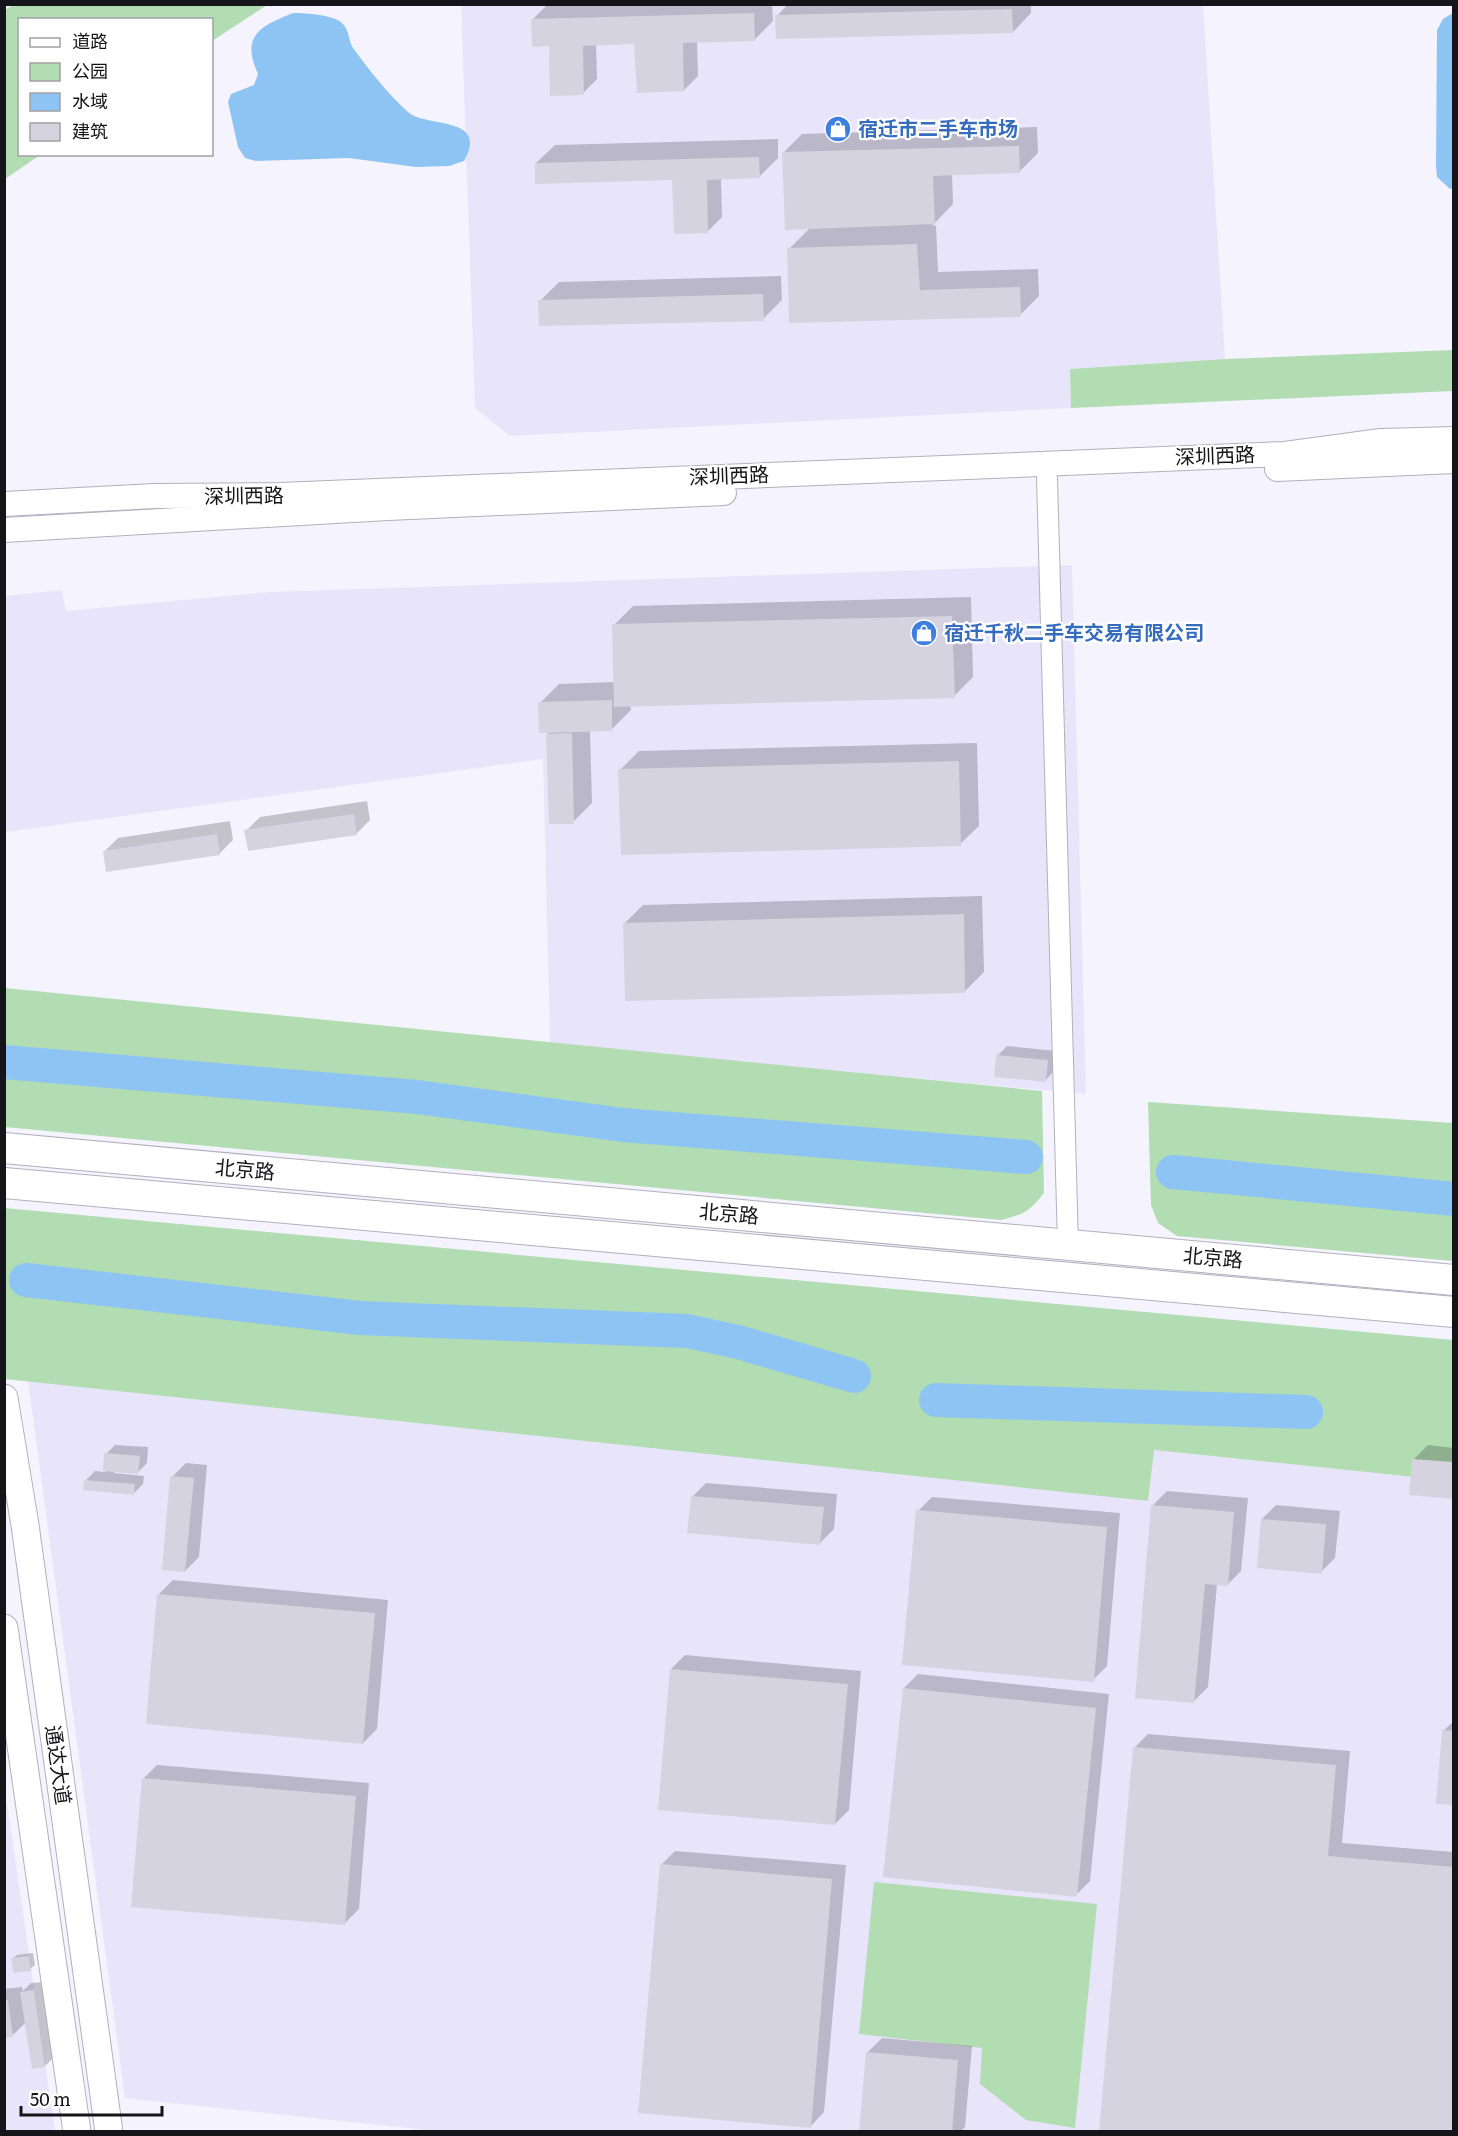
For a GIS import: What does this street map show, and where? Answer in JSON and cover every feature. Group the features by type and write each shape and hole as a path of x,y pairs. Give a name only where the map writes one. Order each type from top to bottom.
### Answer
{"main road":[{"name":"北京路","path":"4,1148 1454,1280"},
{"name":"北京路","path":"4,1183 1454,1312"},
{"name":"通达大道","path":"4,1398 25,1525 110,2132"},
{"name":"通达大道","path":"4,1628 77,2132"}],"street":[{"name":"深圳西路","path":"4,504 154,496 280,495 1285,454 1381,441 1454,439"},
{"name":"深圳西路","path":"4,530 399,508 1454,461"},
{"path":"1047,478 1068,1245"}],"shaded area":[{"name":"宿迁市二手车市场","path":"461,5 1203,5 1225,359 1070,369 1071,408 510,436 475,408"},
{"path":"1072,565 1086,1094 550,1044 543,759 5,832 4,596 62,590 66,611 269,592"},
{"path":"28,1381 1148,1501 1153,1450 1453,1481 1453,2131 446,2132 125,2098"},
{"path":"5,1790 55,2131 5,2131"}],"green space":[{"path":"14,4 267,4 213,40 213,18 18,18 18,156 39,156 5,179 5,10"},
{"path":"1453,350 1453,391 1071,408 1070,369 1225,359"},
{"path":"5,988 1042,1091 1044,1193 1026,1211 1001,1220 5,1127"},
{"path":"1148,1102 1453,1123 1453,1261 1177,1236 1158,1223 1151,1205"},
{"path":"4,1208 1453,1340 1453,1481 1154,1450 1148,1501 5,1379"},
{"path":"874,1882 1097,1904 1075,2128 1026,2120 980,2084 982,2048 859,2034"}],"water":[{"path":"293,13 326,16 342,23 351,45 359,56 386,90 408,112 416,117 452,125 469,136 470,146 464,161 449,166 416,167 349,158 256,161 245,158 238,147 228,102 231,94 254,85 258,74 251,50 257,34 263,28"},
{"path":"1453,13 1454,188 1450,189 1437,177 1436,165 1437,30 1443,19"}],"building":[{"path":"1012,9 1013,33 776,39 775,15"},
{"path":"754,13 755,41 683,43 684,91 637,93 634,44 583,46 584,95 550,96 549,46 532,47 531,19"},
{"path":"1019,146 1020,173 933,176 935,224 785,230 782,152"},
{"path":"759,157 760,178 707,180 708,233 674,234 672,180 535,184 535,163"},
{"path":"917,244 920,290 1020,287 1021,317 789,323 787,248"},
{"path":"763,294 764,321 539,326 538,300"},
{"path":"952,616 955,698 614,707 612,624"},
{"path":"612,700 612,731 539,733 538,702"},
{"path":"572,733 574,824 549,824 546,734"},
{"path":"959,761 961,846 621,855 618,769"},
{"path":"354,814 357,835 248,851 244,830"},
{"path":"217,834 220,855 106,872 103,851"},
{"path":"964,914 965,993 625,1001 623,923"},
{"path":"996,1055 1048,1060 1046,1082 994,1077"},
{"path":"104,1453 140,1456 138,1474 103,1471"},
{"path":"1412,1459 1454,1462 1454,1499 1409,1495"},
{"path":"170,1476 194,1478 185,1572 162,1570"},
{"path":"84,1480 135,1484 134,1495 83,1490"},
{"path":"691,1496 824,1507 820,1545 687,1533"},
{"path":"1151,1505 1234,1512 1228,1586 1205,1584 1194,1703 1135,1698"},
{"path":"916,1510 1107,1527 1094,1682 902,1665"},
{"path":"1261,1519 1326,1524 1322,1574 1257,1568"},
{"path":"157,1594 375,1613 363,1744 146,1724"},
{"path":"670,1669 848,1684 835,1825 658,1810"},
{"path":"903,1688 1096,1708 1077,1897 883,1877"},
{"path":"1442,1730 1454,1731 1454,1805 1436,1804"},
{"path":"1133,1747 1336,1765 1328,1856 1454,1867 1454,2132 1099,2132"},
{"path":"142,1778 356,1796 345,1925 131,1907"},
{"path":"660,1864 832,1879 811,2128 638,2113"},
{"path":"29,1956 31,1971 13,1973 11,1958"},
{"path":"34,1990 45,2067 32,2069 20,1992"},
{"path":"4,2000 8,2000 13,2037 4,2038"},
{"path":"866,2052 958,2060 952,2132 859,2132"}],"waterway":[{"path":"4,1062 417,1097 623,1125 1026,1157"},
{"path":"1173,1172 1454,1199"},
{"path":"26,1280 360,1318 687,1331 738,1342 854,1376"},
{"path":"936,1400 1306,1412"}],"place":[{"name":"宿迁市二手车市场","path":"838,129"},
{"name":"宿迁千秋二手车交易有限公司","path":"924,633"}]}
